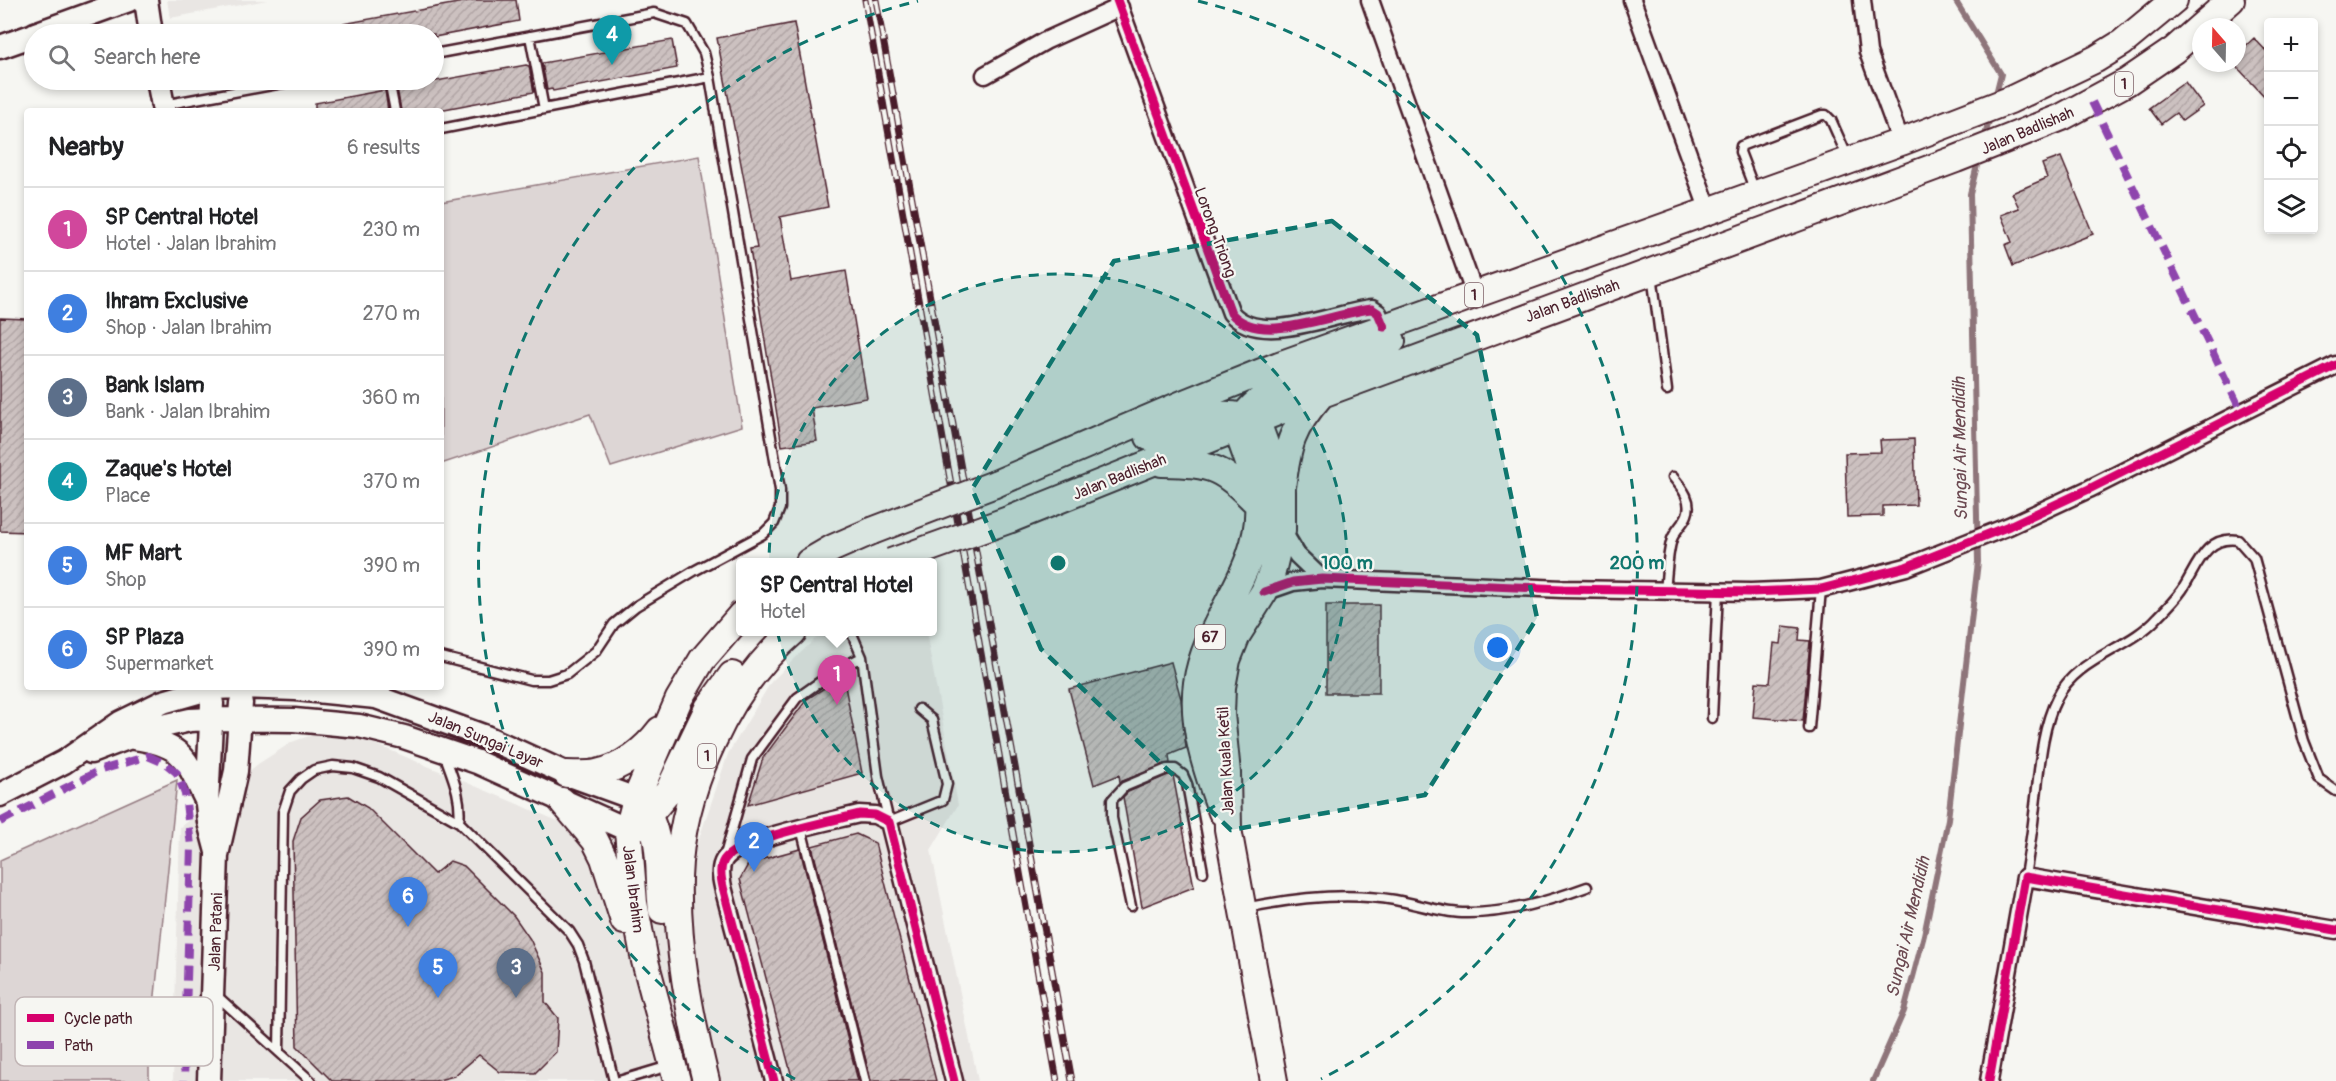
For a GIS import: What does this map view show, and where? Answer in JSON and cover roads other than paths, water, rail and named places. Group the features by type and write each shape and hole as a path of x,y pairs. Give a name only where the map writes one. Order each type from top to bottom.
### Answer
{"main road":[{"path":"65,24 129,0"},
{"path":"146,0 150,24"},
{"name":"1","path":"816,558 832,548 872,531 1002,482 1186,402 1432,309 1901,142 2010,100 2096,59 2122,43 2174,0"},
{"name":"Jalan Badlishah","path":"902,558 1011,519 1322,394 1956,159 2062,117 2118,88 2174,50 2231,0"},
{"path":"0,47 24,39"},
{"path":"160,90 163,108"},
{"path":"1002,482 1025,483 1047,478 1180,424 1209,415 1230,414 1246,423 1254,405 1280,387 1401,338 1417,328 1432,309"},
{"path":"1282,490 1289,443 1303,416 1322,394"},
{"name":"Jalan Kuala Ketil","path":"1246,423 1282,490 1282,530 1272,572 1264,592 1237,635 1227,660 1222,687 1221,714 1227,773 1228,829 1274,1081"},
{"name":"Jalan Kuala Ketil","path":"1228,829 1198,781 1197,684 1210,637 1243,574 1257,527 1258,504 1246,423"},
{"path":"1148,463 1190,463 1212,466 1231,477 1258,504"},
{"name":"Jalan Ibrahim","path":"675,1073 645,961 634,903 637,815 670,718 702,660 736,621"},
{"path":"688,994 672,963 665,933 660,899 659,847 637,815 668,792 708,708 730,677 764,645 788,636"},
{"name":"1","path":"706,1081 688,994 678,904 681,849 700,774 720,725 746,683 788,636"},
{"name":"Jalan Sungai Layar","path":"0,795 64,762 120,723 163,702 202,690"},
{"name":"Jalan Patani","path":"212,690 207,804 217,855"},
{"name":"Jalan Patani","path":"213,997 217,855 236,771 241,690"},
{"name":"Jalan Sungai Layar","path":"321,690 370,692 486,737 567,774 637,815"},
{"path":"567,774 596,773 627,761 651,742 670,718"},
{"name":"Jalan Sungai Layar","path":"64,762 168,724 212,719 241,719 294,720 359,726 404,737 477,762 562,801 637,815"},
{"path":"134,738 158,741 179,752 188,762 207,804"},
{"path":"562,801 595,840 611,879 628,936 645,961"},
{"name":"Jalan Patani","path":"209,1081 210,1066"}],"street":[{"path":"1370,0 1475,295"},
{"path":"1632,0 1709,211"},
{"path":"1862,0 1870,59 1901,142"},
{"path":"986,75 1053,36 1119,3"},
{"name":"Lorong Triong","path":"1119,3 1226,305 1237,321 1256,328 1303,324 1372,309 1378,313 1384,327"},
{"path":"1264,592 1293,582 1322,579 1492,588 1665,591 1821,589 1906,567 2009,526 2089,489 2336,365"},
{"path":"1282,530 1297,555 1322,579"},
{"path":"774,1081 723,887 721,873 723,861 741,846 859,814 875,815 889,822 954,1081"},
{"path":"1989,1081 2025,877 2336,930"}],"lane":[{"path":"444,52 654,13 687,24 704,53 710,77 780,490 780,508 774,523 763,534 694,571 636,606 614,624 596,651 584,663 567,674 548,680 531,680 444,658"},
{"path":"530,36 544,109"},
{"path":"444,128 710,77"},
{"path":"163,108 250,90"},
{"path":"391,90 394,108"},
{"path":"1756,194 1740,152 1741,146 1758,138 1826,115 1831,120 1849,160"},
{"path":"1652,271 1667,390"},
{"path":"1665,591 1669,553 1675,532 1688,514 1689,502 1683,489 1673,477"},
{"path":"2025,877 2039,771 2050,713 2057,697 2077,672 2155,621 2177,597 2206,549 2228,538 2238,540 2254,558 2304,741 2319,779 2336,792"},
{"path":"1809,728 1821,589"},
{"path":"1712,718 1718,591"},
{"path":"853,636 861,657 878,776 889,822 943,800 947,784 932,720 919,709"},
{"path":"723,861 752,759 797,698 838,669 861,657"},
{"path":"443,750 459,794 461,808 459,822"},
{"path":"279,1051 283,812 290,791 301,778 314,770 333,766 353,768 379,777 459,822 568,931 578,945 614,1081"},
{"path":"1131,906 1112,818 1112,800 1124,787 1167,769 1175,769 1198,781 1203,872"},
{"path":"801,828 865,1081"},
{"path":"1242,908 1276,901 1368,898 1396,900 1433,910 1462,913 1502,911 1546,902 1587,887"},
{"path":"213,993 310,1081"},
{"path":"619,1081 675,1073"}],"waterway":[{"name":"Sungai Air Mendidih","path":"1955,0 2001,74 1995,98"},
{"name":"Sungai Air Mendidih","path":"1984,139 1991,114"},
{"name":"Sungai Air Mendidih","path":"1873,1081 1904,1011 1924,935 1948,819 1978,562 1970,194 1979,157"}],"railway":[{"path":"865,0 1057,1081"},
{"path":"876,0 1072,1081"}],"place":[{"name":"Zaque's Hotel","path":"612,65"},
{"name":"SP Central Hotel","path":"837,705"},
{"name":"Ihram Exclusive","path":"754,872"},
{"name":"SP Plaza","path":"408,927"},
{"name":"MF Mart","path":"438,998"},
{"name":"Bank Islam","path":"516,998"}]}
